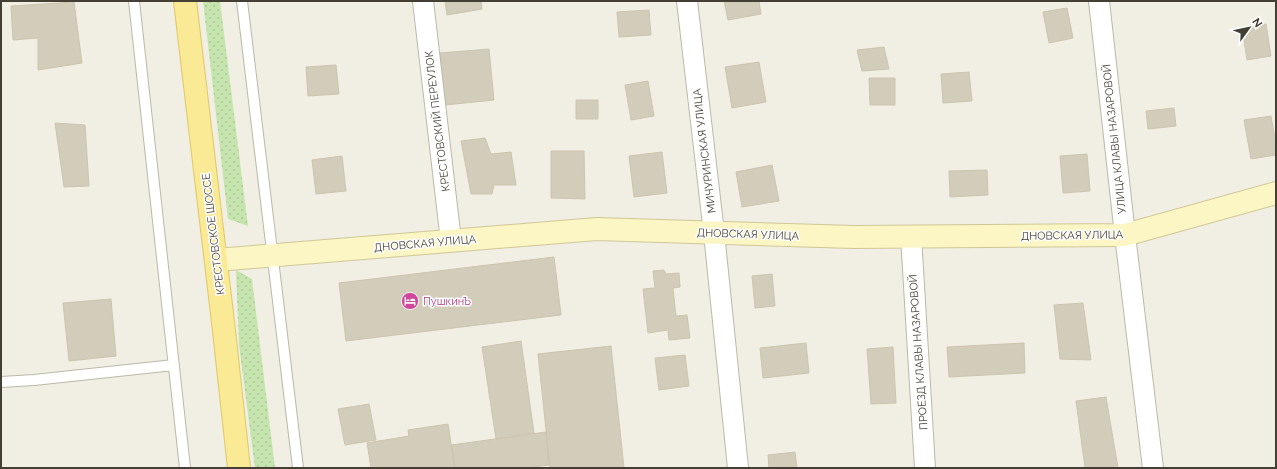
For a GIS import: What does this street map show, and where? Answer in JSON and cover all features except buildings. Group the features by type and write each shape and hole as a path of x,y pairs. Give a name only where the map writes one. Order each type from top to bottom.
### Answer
{"main road":[{"name":"КРЕСТОВСКОЕ ШОССЕ","path":"185,1 240,468"}],"street":[{"name":"КРЕСТОВСКИЙ ПЕРЕУЛОК","path":"423,1 452,241"},
{"name":"МИЧУРИНСКАЯ УЛИЦА","path":"687,1 714,233 738,468"},
{"name":"УЛИЦА КЛАВЫ НАЗАРОВОЙ","path":"1099,1 1125,235 1154,468"},
{"name":"ДНОВСКАЯ УЛИЦА","path":"216,260 597,229 854,237 1125,235 1276,193"},
{"name":"ПРОЕЗД КЛАВЫ НАЗАРОВОЙ","path":"911,236 925,468"}],"lane":[{"path":"134,1 185,468"},
{"path":"242,1 298,468"},
{"path":"1,382 34,380 174,365"}],"green space":[{"path":"203,1 220,1 248,226 228,219"},
{"path":"236,270 252,279 275,468 255,468 239,345"}],"place":[{"name":"ПушкинЪ","path":"410,301"}]}
